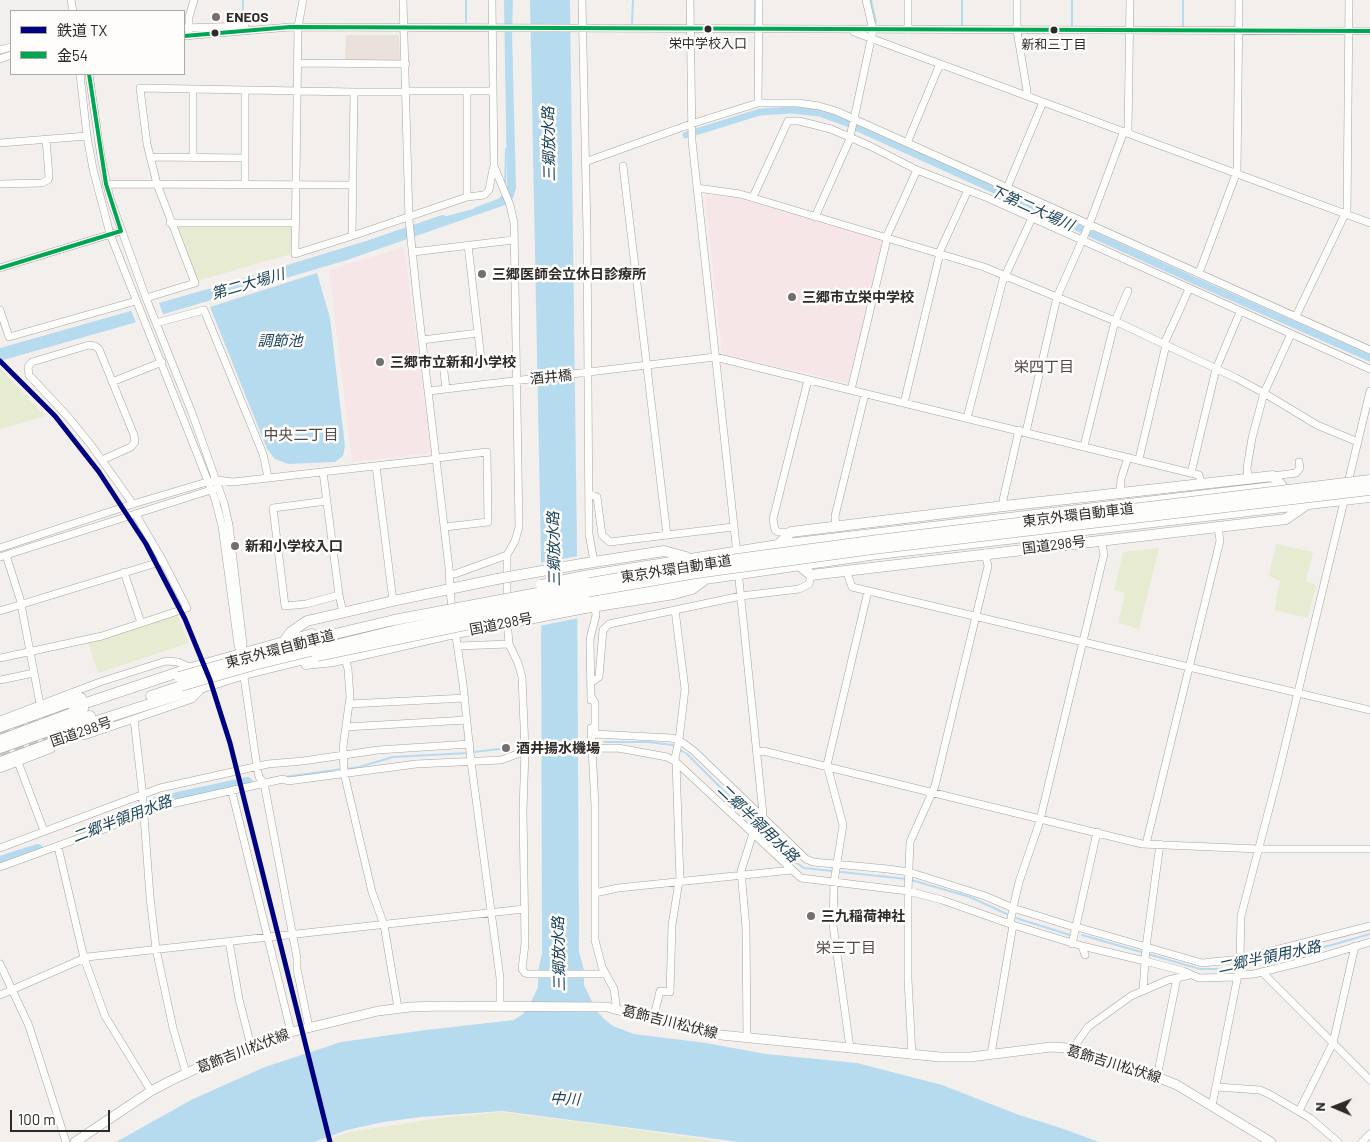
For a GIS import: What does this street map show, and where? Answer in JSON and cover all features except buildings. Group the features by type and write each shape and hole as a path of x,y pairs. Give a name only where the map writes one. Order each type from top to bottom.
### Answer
{"highway":[{"path":"778,545 792,532 1004,506 1273,476 1282,486"},
{"name":"国道298号","path":"74,707 191,668 285,640 388,615 584,576 778,545 1370,476"},
{"name":"東京外環自動車道","path":"0,740 57,718 179,677 252,655 394,620 480,603 720,562 1135,508 1370,480"},
{"name":"東京外環自動車道","path":"0,748 181,686 254,665 392,631 592,591 697,573 873,549 1370,490"},
{"name":"国道298号","path":"81,726 244,674 317,656 592,604 674,594 692,589 705,579 870,555 1370,497"},
{"name":"国道298号","path":"811,575 1286,519 1307,504"},
{"name":"国道298号","path":"285,640 291,632 307,622 450,589 581,564 664,551 691,558"},
{"path":"799,565 811,575"},
{"name":"国道298号","path":"294,663 310,664 334,661 592,604"},
{"name":"国道298号","path":"0,727 108,688 140,680 154,680"},
{"name":"国道298号","path":"0,762 67,736 151,708 159,700"}],"main road":[{"name":"葛飾吉川松伏線","path":"75,1142 151,1091 186,1072 291,1032 398,1008 598,1006 615,1008 653,1020 701,1031 747,1038 912,1054 958,1057 1051,1047 1074,1050 1177,1085 1271,1142"}],"street":[{"path":"194,0 186,32 258,26 277,28 1370,31"},
{"path":"303,0 298,27 295,254 409,218 467,197 484,195 489,190 494,166 494,28 492,0"},
{"path":"403,0 411,241 445,527 455,633 468,720 471,761 500,978 500,1007"},
{"path":"582,0 585,162 584,373 590,542 596,574"},
{"path":"690,0 692,141 758,752 762,818 754,830 741,876 746,928 747,1038"},
{"path":"758,0 758,103"},
{"path":"816,217 850,137 873,30 866,0"},
{"path":"908,0 908,30"},
{"path":"1017,0 1017,31 1027,96"},
{"path":"1004,506 1003,500 1023,431 1057,297 1089,225 1126,132 1130,0"},
{"path":"1199,273 1236,174 1239,0"},
{"path":"1296,316 1346,215 1349,0"},
{"path":"849,30 1370,223"},
{"path":"298,63 406,64"},
{"path":"907,143 940,64"},
{"path":"80,75 87,136 96,184 110,234 208,482 216,486"},
{"path":"89,75 106,184 120,231 179,377 230,533 243,644 241,653 257,767 259,777 264,784 297,969 310,1028"},
{"path":"146,299 195,283 170,223 157,184 150,157 140,88 354,92 493,92"},
{"path":"193,89 193,157"},
{"path":"245,90 245,184"},
{"path":"467,91 467,197"},
{"path":"352,235 354,92"},
{"path":"1007,188 1043,102"},
{"path":"585,162 691,124 758,103 798,103 819,106 836,111 1370,350"},
{"path":"753,197 788,121 818,126 850,137 917,170 1032,218 1370,369"},
{"path":"0,143 87,136"},
{"path":"0,184 42,183 48,180 46,139"},
{"path":"150,157 245,158"},
{"path":"494,166 510,205 514,223 520,380 519,527 515,541 507,556 509,644 521,671 528,750 523,811 524,944 522,969 525,973 604,974"},
{"path":"623,166 667,535"},
{"path":"851,390 887,238 917,170"},
{"path":"106,184 353,185"},
{"path":"697,188 753,197 984,267 1115,321 1165,344 1264,393 1317,425 1358,442"},
{"path":"904,403 940,253 968,190"},
{"path":"967,418 1004,276 1032,218"},
{"path":"505,220 514,223"},
{"path":"170,223 296,223"},
{"path":"0,268 120,231"},
{"path":"413,252 514,240"},
{"path":"446,389 443,363 481,359 468,245"},
{"path":"1139,459 1165,344 1190,288"},
{"path":"1084,446 1115,321 1128,291"},
{"path":"0,310 9,337 137,302"},
{"path":"156,322 204,310 262,454 268,477"},
{"path":"1191,473 1216,368 1240,312"},
{"path":"422,340 478,333"},
{"path":"1248,478 1247,468 1250,448 1264,393 1291,334"},
{"path":"102,460 131,447 135,442 134,435 99,349 89,345 32,362 28,367 29,375 69,418 133,504"},
{"path":"715,357 1139,459 1199,475 1201,483"},
{"name":"酒井橋","path":"429,391 715,357"},
{"path":"112,382 162,362"},
{"path":"792,532 778,532 775,530 773,519 808,380"},
{"path":"1212,1106 1240,959 1241,916 1259,850 1370,391"},
{"path":"836,527 835,516 865,394"},
{"path":"40,704 21,606 3,556 136,515 216,486 233,482 487,452 488,522 445,527"},
{"path":"1120,493 1121,479 1128,457"},
{"path":"1273,476 1296,473 1300,468 1299,462"},
{"path":"376,466 393,601"},
{"path":"324,472 339,595 344,612"},
{"path":"0,548 133,504 208,482"},
{"path":"589,494 597,498 602,535 610,542 733,527"},
{"path":"327,501 273,508 285,606 306,604 339,595"},
{"path":"0,658 102,636 187,608 163,561 136,515"},
{"path":"1146,844 1220,541 1218,527"},
{"path":"991,1054 1013,908 1019,882 1040,819 1104,554 1101,540"},
{"path":"912,1054 908,980 908,891 911,837 932,792 988,566 985,553"},
{"path":"450,574 455,574 507,556"},
{"path":"0,611 163,561"},
{"path":"846,570 852,587 1370,710"},
{"path":"124,572 141,623"},
{"path":"592,682 599,677 603,630 609,624 741,596 805,587 810,581 811,575"},
{"path":"850,1048 833,924 834,882 843,825 827,767 868,591"},
{"path":"592,604 596,615 590,639 592,682 588,748 594,806 595,940 604,974 614,989 615,1008"},
{"path":"653,1020 660,992 670,992 672,925 680,881 675,754 679,740 685,689 676,610"},
{"path":"458,646 509,644"},
{"path":"345,658 348,669 349,704 343,755 344,773 372,892 384,925 398,1008"},
{"path":"0,720 40,704 166,661 178,662 191,668"},
{"path":"0,680 34,673"},
{"path":"0,769 192,699 201,687"},
{"path":"591,696 595,703 595,734 679,740 694,751 762,818 806,859 812,862 909,872 985,896 1013,908 1202,963 1240,959 1370,926"},
{"path":"349,704 465,698"},
{"path":"134,719 156,949 169,1013 186,1072"},
{"path":"346,727 468,720"},
{"path":"0,848 175,784 268,764 403,748 470,745"},
{"path":"0,867 58,847 143,812 283,780 416,764 503,760 528,750 630,749 641,753 668,757 676,762 754,830 792,870 805,880 908,891 966,907 1072,944 1145,961 1205,979 1262,972 1370,942"},
{"path":"758,752 763,751 1146,844 1259,850 1370,849"},
{"path":"18,762 44,831"},
{"path":"232,792 291,1032"},
{"path":"1072,944 1097,832"},
{"path":"1143,990 1146,947 1160,844"},
{"path":"58,847 84,958 105,1016 151,1091"},
{"path":"595,893 618,888 792,870"},
{"path":"0,995 84,958 524,910"},
{"path":"229,941 239,999 251,1046"},
{"path":"1082,946 1085,955"},
{"path":"1299,1111 1332,1043 1355,946"},
{"path":"0,964 29,1026 66,1142"},
{"path":"1262,972 1370,1080"},
{"path":"1074,1050 1088,1027 1131,996 1143,990 1190,975"},
{"path":"1158,1077 1177,978"},
{"path":"1217,1087 1262,1091 1310,1118 1338,1142"},
{"path":"1362,1142 1370,1134"}],"shaded area":[{"path":"346,35 399,35 400,62 345,61"},
{"name":"三郷市立栄中学校","path":"705,195 737,198 883,241 848,383 722,354"},
{"name":"三郷市立新和小学校","path":"404,247 431,453 352,462 329,270"}],"green space":[{"path":"178,226 292,227 291,254 197,281 176,229"},
{"path":"0,369 45,416 0,429"},
{"path":"1276,544 1313,552 1306,581 1316,585 1308,618 1274,610 1280,581 1269,576"},
{"path":"1159,548 1139,629 1118,623 1125,593 1114,590 1123,552"},
{"path":"177,615 189,643 98,673 88,642"},
{"path":"500,1112 724,1142 322,1142 350,1132 440,1118"}],"water":[{"name":"第二大場川","path":"504,0 513,0 512,33 516,188 513,198 508,204 347,260 0,361 0,348 215,287 366,241 442,215 447,216 473,209 498,199 507,187"},
{"path":"530,0 570,0 577,552 579,952 584,970 584,985 596,1010 613,1026 634,1034 706,1043 766,1054 857,1063 942,1085 1019,1115 1099,1142 739,1142 502,1111 383,1122 347,1130 314,1142 116,1142 191,1100 231,1082 265,1067 341,1042 514,1020 523,1014 538,987 538,971 542,953 541,558"},
{"name":"調節池","path":"317,273 330,318 345,446 343,456 335,462 288,464 275,459 267,449 210,307"}],"pier":[{"path":"158,300 164,317 137,325 130,308"},
{"path":"579,556 579,618 539,626 538,563"}],"waterway":[{"path":"243,0 243,20"},
{"path":"466,0 466,22"},
{"path":"632,23 633,0"},
{"path":"755,0 755,24"},
{"path":"871,0 876,22"},
{"path":"962,0 962,26"},
{"path":"1072,0 1072,26"},
{"path":"1183,0 1183,28"},
{"name":"下第二大場川","path":"686,135 760,112 791,110 819,113 847,123 1370,358"},
{"path":"505,187 506,149"},
{"name":"二郷半領用水路","path":"604,742 649,742 676,747"},
{"name":"二郷半領用水路","path":"473,752 500,749"},
{"name":"二郷半領用水路","path":"680,750 687,754 756,823"},
{"name":"二郷半領用水路","path":"347,769 393,757 468,753"},
{"name":"二郷半領用水路","path":"285,777 342,769"},
{"name":"二郷半領用水路","path":"80,835 134,811 163,801 247,783"},
{"name":"二郷半領用水路","path":"759,826 794,861 804,868 907,879"},
{"name":"二郷半領用水路","path":"0,862 38,850"},
{"name":"二郷半領用水路","path":"911,880 970,897 1007,914"},
{"name":"二郷半領用水路","path":"1016,918 1070,935"},
{"name":"二郷半領用水路","path":"1242,966 1370,934"},
{"name":"二郷半領用水路","path":"1082,935 1200,969 1228,969 1237,967"}],"tunnel":[{"path":"0,733 74,707"},
{"path":"0,754 81,726"}],"rail line":[{"name":"TX","path":"0,361 55,416 99,472 146,544 185,619 210,680 230,743 330,1142"}],"transit line":[{"name":"金54","path":"185,36 290,27 1370,31"},
{"name":"金54","path":"0,268 121,231 106,184 89,75"}],"place":[{"name":"ENEOS","path":"216,17"},
{"name":"栄中学校入口","path":"708,29"},
{"name":"新和三丁目","path":"1054,30"},
{"name":"三郷医師会立休日診療所","path":"482,274"},
{"name":"三郷市立栄中学校","path":"792,297"},
{"name":"三郷市立新和小学校","path":"380,362"},
{"name":"新和小学校入口","path":"235,546"},
{"name":"酒井揚水機場","path":"506,748"},
{"name":"三九稲荷神社","path":"811,916"}],"district":[{"name":"栄四丁目","path":"1044,367"},
{"name":"中央二丁目","path":"301,435"},
{"name":"栄三丁目","path":"846,948"}],"water label":[{"name":"三郷放水路","path":"549,144"},
{"name":"三郷放水路","path":"554,549"},
{"name":"三郷放水路","path":"559,954"},
{"name":"中川","path":"565,1099"}]}
